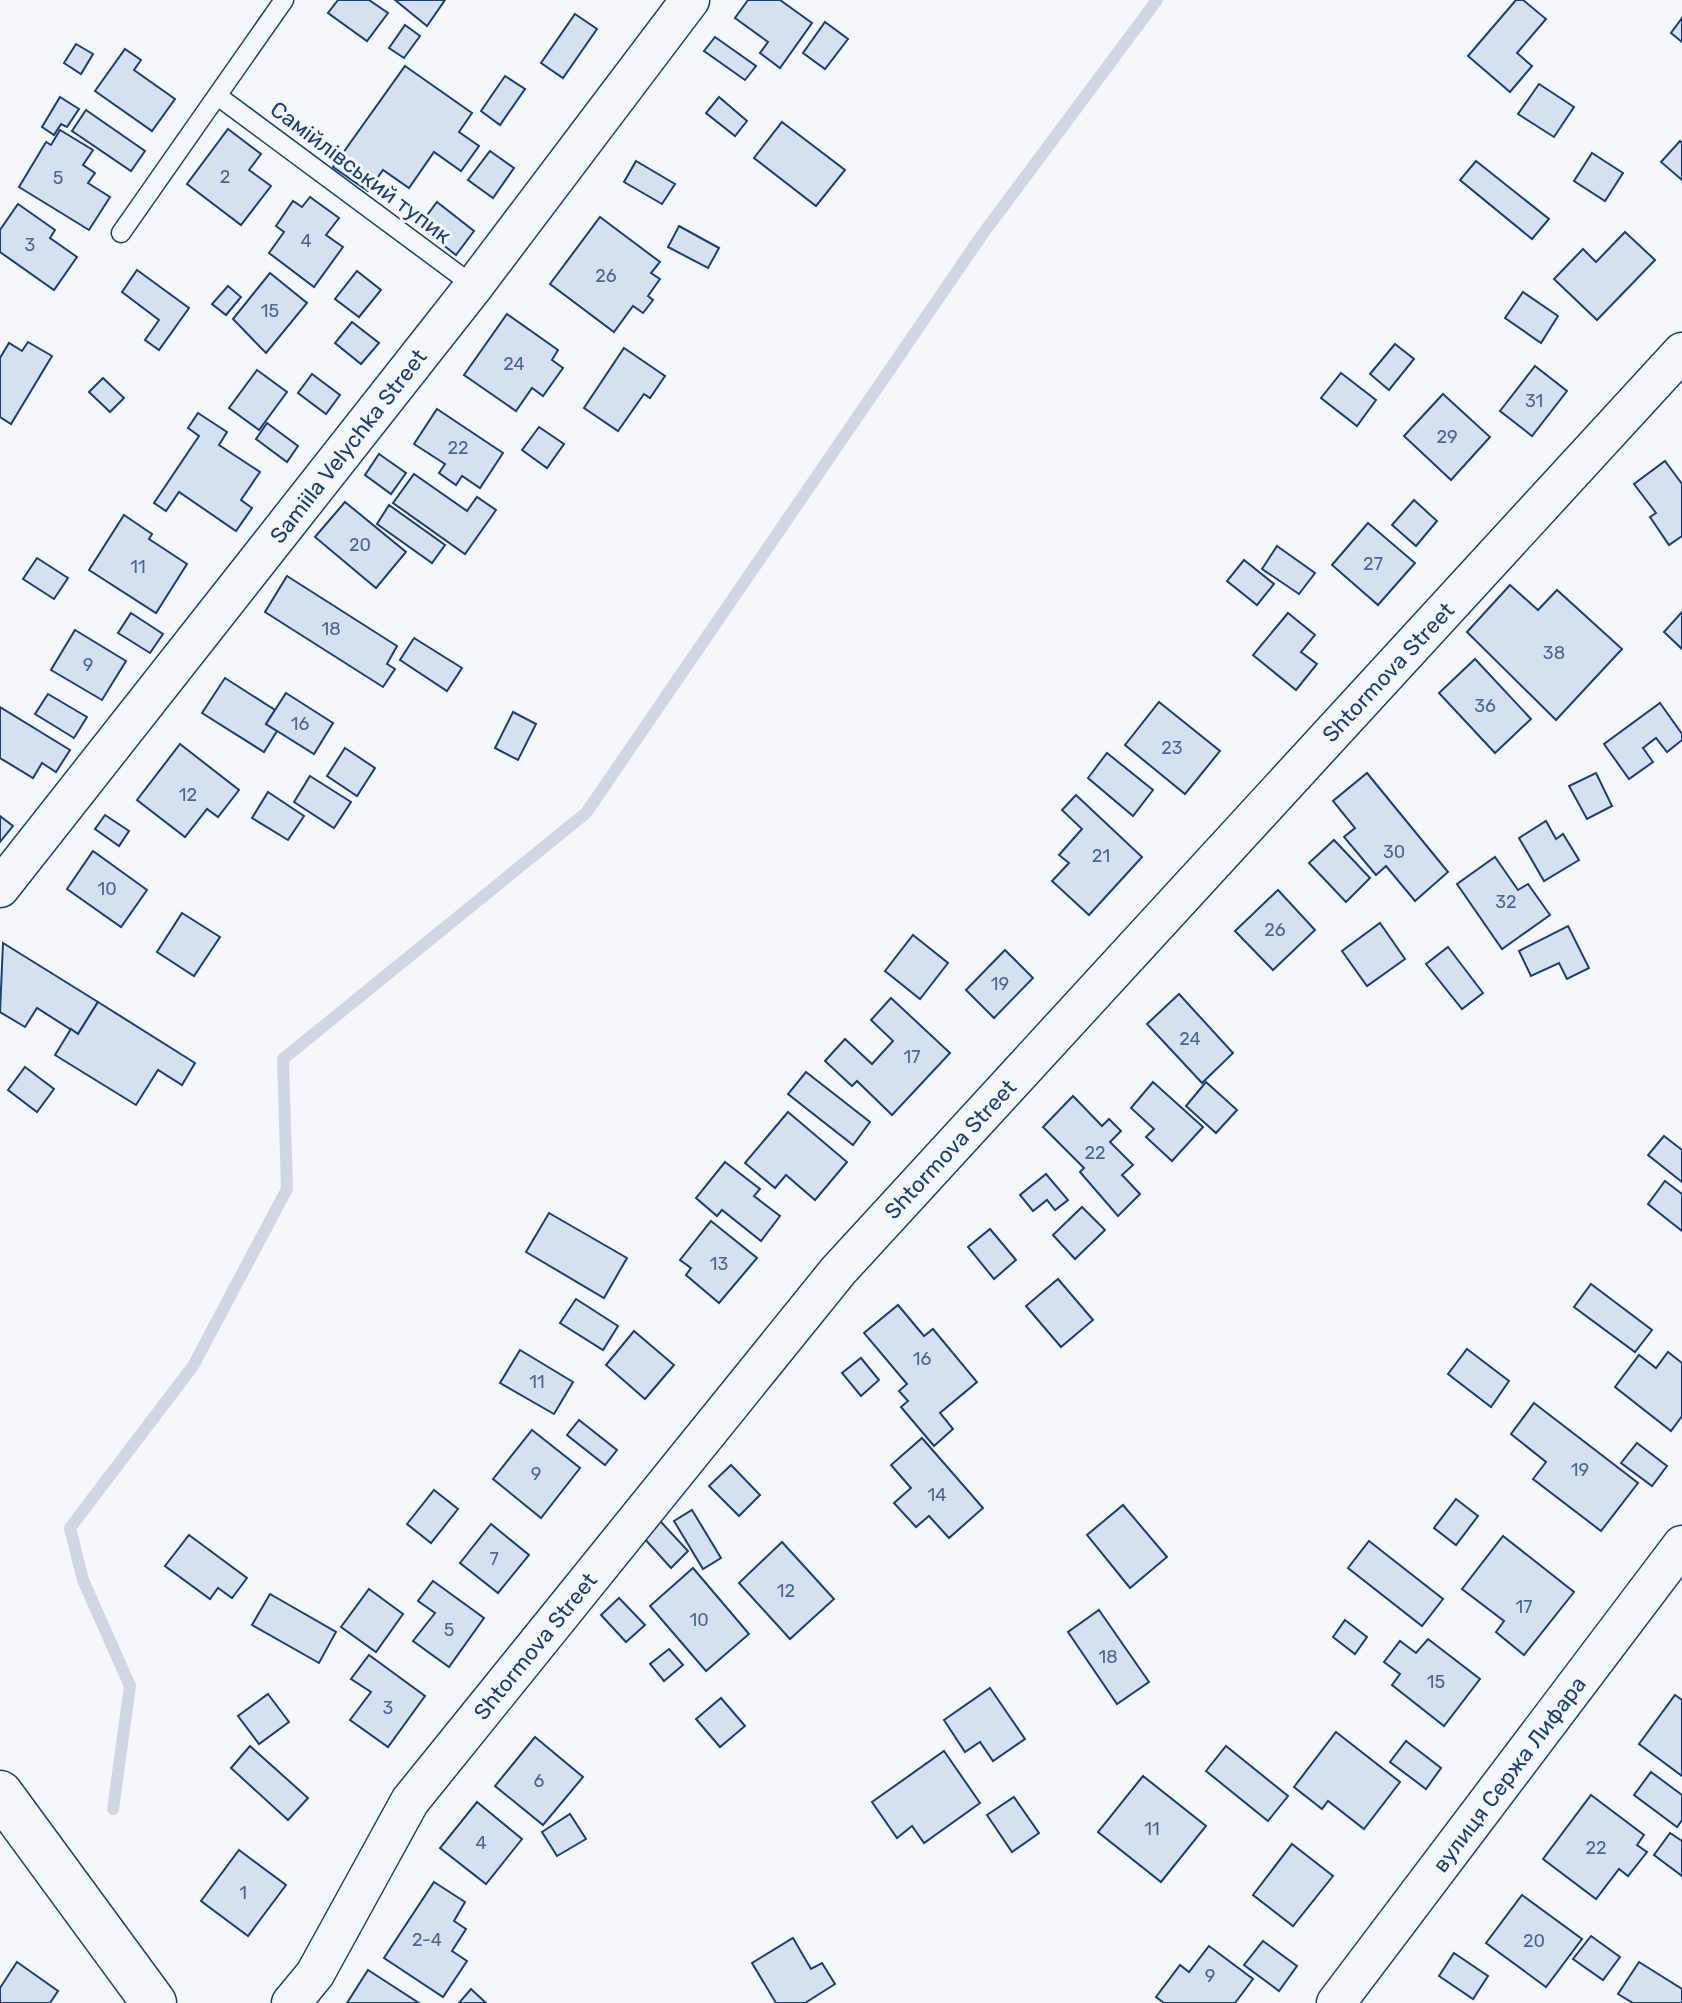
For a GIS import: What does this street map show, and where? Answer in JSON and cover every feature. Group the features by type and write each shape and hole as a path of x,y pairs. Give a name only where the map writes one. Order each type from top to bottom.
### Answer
{"street":[{"name":"Samiila Velychka Street","path":"0,888 474,286 690,0"},
{"name":"Shtormova Street","path":"291,2003 315,1974 410,1801 838,1271 1682,352"},
{"name":"вулиця Сержа Лифара","path":"1336,2003 1682,1545"},
{"path":"0,1793 154,2003"}],"lane":[{"path":"121,233 284,0"},
{"name":"Самійлівський тупик","path":"219,97 474,286"}],"building":[{"path":"338,0 369,0 388,13 367,41 328,13"},
{"path":"395,0 445,0 427,26"},
{"path":"748,0 780,0 812,23 780,68 760,53 768,42 735,18"},
{"path":"1516,0 1523,0 1546,19 1517,53 1532,66 1510,92 1468,56"},
{"path":"575,14 597,29 563,78 541,63"},
{"path":"1682,18 1682,42 1671,33"},
{"path":"825,22 848,39 825,69 803,53"},
{"path":"405,25 420,36 404,58 389,48"},
{"path":"715,37 756,66 745,80 704,51"},
{"path":"76,44 93,54 81,74 64,63"},
{"path":"125,49 141,60 134,70 175,99 152,131 95,91"},
{"path":"405,66 472,113 459,132 479,146 461,171 434,152 409,188 383,170 368,191 333,167"},
{"path":"505,76 525,89 500,125 481,111"},
{"path":"1539,84 1574,107 1554,137 1518,114"},
{"path":"60,97 79,109 67,127 61,124 54,135 42,127"},
{"path":"719,97 747,121 735,136 706,113"},
{"path":"86,110 145,151 131,171 72,131"},
{"path":"782,122 845,170 816,206 754,158"},
{"path":"228,129 261,154 249,170 271,186 241,225 187,184"},
{"path":"60,130 93,150 83,165 95,173 88,183 110,197 89,230 19,187 46,142 51,145"},
{"path":"1680,141 1682,143 1682,180 1661,162"},
{"path":"490,151 514,168 493,198 468,180"},
{"path":"1592,153 1623,173 1605,201 1574,181"},
{"path":"636,161 675,184 662,204 624,182"},
{"path":"1476,161 1549,219 1532,239 1460,180"},
{"path":"310,197 339,218 326,235 343,247 314,287 269,253 284,232 276,226 293,201 302,207"},
{"path":"437,202 474,231 456,255 419,226"},
{"path":"18,204 55,230 50,238 77,257 54,290 0,252 0,230"},
{"path":"600,217 660,262 651,273 660,279 648,296 653,300 643,313 633,306 614,332 550,284"},
{"path":"679,226 719,248 708,268 668,247"},
{"path":"1625,232 1655,260 1597,320 1554,279 1583,249 1596,262"},
{"path":"137,270 189,308 159,350 145,340 159,320 122,292"},
{"path":"357,271 381,290 359,317 335,299"},
{"path":"270,273 307,303 266,353 233,319"},
{"path":"228,286 241,297 226,315 212,304"},
{"path":"1523,292 1558,316 1541,343 1505,318"},
{"path":"507,314 558,350 552,360 563,368 543,396 532,388 516,411 464,375"},
{"path":"352,322 379,343 361,364 335,343"},
{"path":"28,342 52,356 11,424 0,417 0,358 9,343 22,351"},
{"path":"1395,344 1414,359 1389,390 1370,374"},
{"path":"624,348 665,376 650,398 644,394 618,431 584,408"},
{"path":"1535,366 1567,391 1532,436 1500,411"},
{"path":"257,370 287,392 259,430 229,408"},
{"path":"1341,373 1376,400 1357,426 1321,398"},
{"path":"312,374 340,395 326,414 298,393"},
{"path":"103,378 124,398 110,412 89,392"},
{"path":"1443,394 1490,437 1451,480 1404,436"},
{"path":"437,409 503,453 480,488 462,476 456,485 439,473 445,464 414,444"},
{"path":"198,413 227,432 219,445 260,472 241,500 252,508 236,531 179,492 166,511 154,503 199,436 188,428"},
{"path":"267,423 298,446 287,462 256,439"},
{"path":"539,427 564,444 547,468 522,450"},
{"path":"379,454 406,473 391,494 365,475"},
{"path":"1665,461 1682,484 1682,536 1669,545 1650,517 1656,513 1634,484"},
{"path":"414,474 467,511 477,497 496,510 465,554 393,503"},
{"path":"1414,500 1437,521 1416,546 1392,525"},
{"path":"345,502 406,552 376,588 315,537"},
{"path":"389,505 445,545 432,563 377,524"},
{"path":"124,515 152,534 149,539 187,564 156,613 89,570"},
{"path":"1368,523 1415,563 1378,605 1332,565"},
{"path":"1277,546 1315,573 1299,594 1262,569"},
{"path":"37,558 68,578 54,599 23,579"},
{"path":"1244,560 1274,584 1257,605 1227,581"},
{"path":"287,576 397,646 387,664 395,669 383,687 265,612"},
{"path":"1510,585 1538,610 1557,590 1622,649 1556,720 1467,632"},
{"path":"1682,612 1682,649 1664,632"},
{"path":"131,613 163,634 150,653 118,633"},
{"path":"1288,613 1315,635 1301,652 1317,664 1296,690 1253,655"},
{"path":"75,630 126,661 102,700 51,670"},
{"path":"414,638 462,668 447,691 400,660"},
{"path":"1475,659 1531,719 1495,753 1439,693"},
{"path":"225,678 275,710 266,724 277,731 264,752 202,713"},
{"path":"286,693 333,723 314,754 266,724"},
{"path":"48,694 87,717 74,738 35,714"},
{"path":"1159,702 1220,751 1185,794 1125,745"},
{"path":"1660,703 1682,734 1682,740 1667,752 1656,738 1643,748 1653,762 1629,779 1604,744"},
{"path":"0,707 70,750 56,772 42,763 33,778 0,758"},
{"path":"513,712 536,724 518,760 495,748"},
{"path":"180,744 239,790 218,817 207,809 185,837 137,800"},
{"path":"345,748 375,768 357,796 327,776"},
{"path":"1107,753 1153,790 1133,816 1088,778"},
{"path":"1367,773 1448,872 1415,901 1386,866 1376,875 1344,837 1355,828 1333,801"},
{"path":"1596,773 1612,806 1587,819 1569,786"},
{"path":"310,776 351,802 334,828 294,802"},
{"path":"268,792 304,816 288,840 252,818"},
{"path":"1076,795 1142,857 1089,915 1052,881 1069,863 1059,855 1082,829 1062,810"},
{"path":"105,815 129,831 119,846 95,829"},
{"path":"0,816 13,826 0,842"},
{"path":"1546,821 1556,839 1563,834 1579,860 1544,881 1519,838"},
{"path":"1334,840 1370,878 1346,902 1309,863"},
{"path":"93,851 147,890 121,927 67,889"},
{"path":"1495,857 1518,890 1528,884 1550,915 1502,949 1457,884"},
{"path":"1278,890 1315,930 1273,970 1235,931"},
{"path":"182,913 220,937 194,976 157,952"},
{"path":"1380,923 1405,959 1367,986 1342,951"},
{"path":"1568,926 1589,968 1567,979 1559,963 1531,976 1519,951"},
{"path":"913,935 948,963 920,999 885,971"},
{"path":"3,943 98,1002 78,1034 37,1008 25,1027 0,1012"},
{"path":"1448,947 1483,993 1462,1009 1426,964"},
{"path":"1005,950 1033,978 994,1018 966,990"},
{"path":"1179,994 1233,1053 1202,1083 1147,1024"},
{"path":"891,998 950,1053 892,1115 857,1081 852,1086 825,1061 845,1039 872,1064 893,1041 871,1020"},
{"path":"98,1002 195,1063 182,1085 158,1070 136,1105 55,1055 71,1029 78,1034"},
{"path":"25,1067 54,1089 37,1112 8,1090"},
{"path":"806,1072 870,1122 853,1145 788,1094"},
{"path":"1153,1082 1203,1127 1172,1161 1146,1137 1154,1129 1131,1108"},
{"path":"1206,1082 1237,1110 1216,1133 1186,1106"},
{"path":"1073,1096 1102,1126 1109,1119 1121,1131 1110,1142 1133,1165 1122,1175 1140,1194 1118,1216 1080,1172 1084,1168 1043,1127"},
{"path":"788,1112 847,1162 815,1200 786,1175 775,1188 745,1163"},
{"path":"1664,1136 1682,1150 1682,1182 1648,1155"},
{"path":"725,1162 760,1189 754,1196 780,1216 761,1241 722,1210 717,1216 696,1198"},
{"path":"1046,1174 1068,1200 1055,1210 1047,1200 1033,1211 1020,1195"},
{"path":"1665,1181 1682,1194 1682,1231 1648,1204"},
{"path":"1082,1207 1105,1230 1075,1259 1053,1235"},
{"path":"549,1213 627,1258 604,1298 526,1252"},
{"path":"711,1221 757,1258 719,1303 686,1275 691,1268 680,1260"},
{"path":"990,1229 1016,1260 994,1279 968,1247"},
{"path":"1058,1279 1093,1320 1061,1347 1026,1306"},
{"path":"1591,1284 1652,1330 1635,1352 1574,1307"},
{"path":"576,1299 618,1326 603,1350 560,1323"},
{"path":"898,1305 924,1336 933,1329 977,1382 940,1413 953,1429 934,1446 901,1407 908,1401 899,1391 907,1384 864,1333"},
{"path":"634,1331 674,1365 645,1399 606,1365"},
{"path":"1467,1349 1509,1381 1491,1407 1448,1374"},
{"path":"520,1350 573,1382 554,1414 500,1383"},
{"path":"1668,1352 1682,1363 1682,1416 1671,1431 1615,1387 1639,1355 1656,1368"},
{"path":"861,1358 879,1380 861,1396 842,1373"},
{"path":"1534,1403 1638,1483 1601,1531 1533,1479 1546,1462 1511,1434"},
{"path":"579,1420 617,1450 605,1465 567,1435"},
{"path":"532,1430 580,1468 541,1518 493,1479"},
{"path":"922,1438 983,1508 949,1538 929,1516 916,1527 894,1503 911,1488 891,1465"},
{"path":"1637,1443 1667,1466 1652,1486 1621,1463"},
{"path":"731,1465 760,1495 739,1516 709,1486"},
{"path":"434,1490 458,1509 431,1543 407,1524"},
{"path":"1456,1499 1478,1516 1456,1545 1434,1528"},
{"path":"1123,1505 1167,1557 1130,1588 1087,1535"},
{"path":"692,1510 721,1558 703,1569 674,1521"},
{"path":"660,1521 688,1551 671,1568 643,1537"},
{"path":"491,1524 529,1555 498,1593 460,1563"},
{"path":"189,1535 247,1578 232,1598 218,1588 210,1599 165,1566"},
{"path":"1503,1536 1574,1592 1524,1655 1496,1632 1504,1621 1462,1589"},
{"path":"1369,1541 1443,1599 1422,1626 1348,1568"},
{"path":"782,1542 834,1599 790,1639 739,1583"},
{"path":"693,1568 749,1634 706,1671 650,1606"},
{"path":"433,1581 484,1618 449,1667 413,1641 435,1613 418,1601"},
{"path":"369,1589 403,1614 376,1652 341,1627"},
{"path":"270,1594 336,1632 319,1663 252,1625"},
{"path":"619,1598 645,1625 626,1642 601,1615"},
{"path":"1099,1610 1149,1682 1117,1704 1068,1632"},
{"path":"1345,1620 1367,1637 1355,1654 1333,1637"},
{"path":"1428,1639 1480,1679 1444,1726 1392,1685 1400,1674 1384,1662 1400,1641 1416,1653"},
{"path":"669,1649 683,1665 664,1681 650,1664"},
{"path":"369,1655 425,1696 388,1747 350,1720 371,1692 351,1679"},
{"path":"990,1688 1025,1739 993,1761 980,1742 965,1752 944,1720"},
{"path":"268,1694 289,1722 259,1744 238,1716"},
{"path":"1675,1695 1682,1700 1682,1776 1639,1744"},
{"path":"721,1698 745,1726 720,1747 696,1719"},
{"path":"1336,1732 1400,1782 1364,1829 1328,1801 1322,1809 1294,1787"},
{"path":"535,1737 583,1777 543,1825 495,1786"},
{"path":"1406,1741 1441,1768 1426,1789 1390,1762"},
{"path":"250,1746 308,1798 288,1820 231,1768"},
{"path":"1226,1746 1288,1796 1268,1821 1206,1771"},
{"path":"944,1751 980,1803 924,1843 912,1826 897,1838 872,1802"},
{"path":"1651,1772 1682,1795 1682,1820 1677,1827 1634,1795"},
{"path":"1143,1776 1206,1826 1161,1882 1098,1832"},
{"path":"1591,1795 1644,1835 1637,1845 1647,1852 1628,1876 1619,1869 1596,1899 1543,1859"},
{"path":"1014,1797 1039,1833 1012,1852 987,1815"},
{"path":"477,1802 522,1839 486,1884 440,1848"},
{"path":"570,1814 586,1839 557,1856 542,1832"},
{"path":"1670,1833 1682,1841 1682,1876 1654,1855"},
{"path":"1292,1844 1333,1876 1293,1926 1253,1895"},
{"path":"239,1850 286,1885 248,1936 201,1901"},
{"path":"434,1882 465,1902 454,1921 466,1929 452,1951 467,1961 443,1997 384,1958"},
{"path":"1522,1895 1582,1939 1546,1987 1486,1943"},
{"path":"1591,1936 1620,1957 1603,1980 1573,1959"},
{"path":"793,1938 811,1969 822,1963 835,1984 805,2003 776,2003 752,1963"},
{"path":"1263,1941 1297,1966 1279,1991 1244,1965"},
{"path":"1209,1946 1253,1979 1235,2003 1164,2003 1156,1997 1180,1965 1189,1972"},
{"path":"1454,1953 1488,1976 1473,1999 1439,1976"},
{"path":"17,1962 58,1991 50,2003 0,2003 0,1988"},
{"path":"1639,1962 1682,1989 1682,2003 1633,2003 1618,1994"},
{"path":"368,1970 419,2003 347,2003"},
{"path":"471,1989 486,2003 459,2003"}],"waterway":[{"path":"113,1809 130,1686 83,1580 70,1528 193,1366 287,1189 283,1059 586,813 982,235 1157,0"}]}
